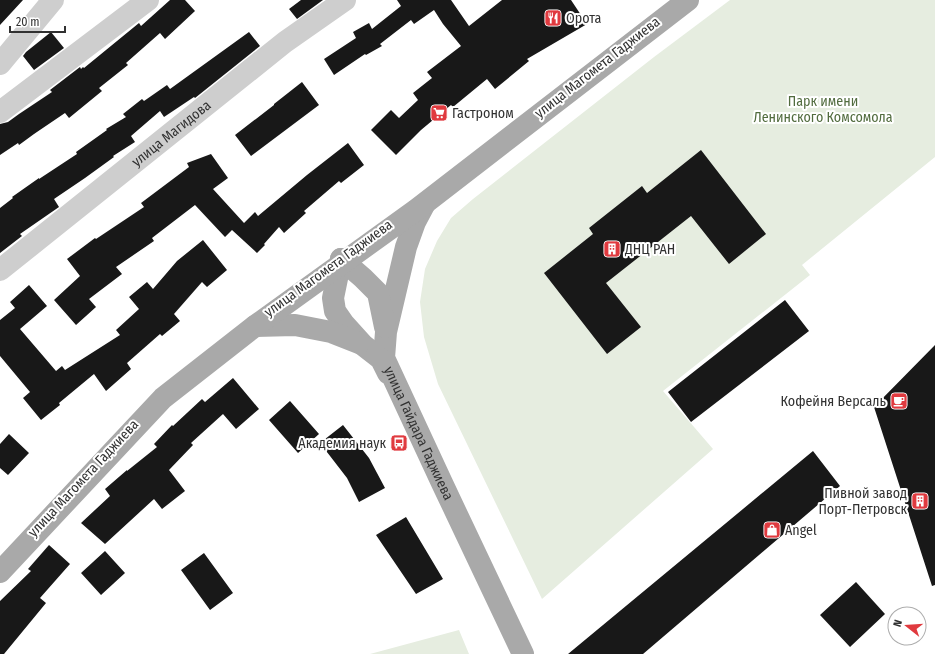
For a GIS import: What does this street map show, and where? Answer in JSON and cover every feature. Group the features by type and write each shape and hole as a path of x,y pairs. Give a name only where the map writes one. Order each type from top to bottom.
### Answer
{"main road":[{"name":"улица Магомета Гаджиева","path":"0,572 163,398 255,326 456,176 683,0"},
{"name":"улица Магомета Гаджиева","path":"0,566 160,395 252,324 424,203 688,0"},
{"name":"улица Гайдара Гаджиева","path":"424,203 406,246 386,332 384,358 523,654"},
{"path":"363,345 344,324 335,311 333,298 341,262 364,278 378,293 386,332"},
{"path":"255,326 295,325 331,332 363,345"},
{"name":"улица Гайдара Гаджиева","path":"363,345 381,359 438,486 520,654"}],"street":[{"path":"0,64 54,0"},
{"path":"0,112 148,0"},
{"name":"улица Магидова","path":"0,270 285,42 345,0"}],"green space":[{"name":"Парк имени Ленинского Комсомола","path":"730,0 935,0 935,157 802,265 810,275 663,391 713,449 542,599 438,384 424,337 420,302 425,269 437,241 451,218 473,199 654,57"},
{"path":"459,630 469,654 370,654"}],"building":[{"path":"0,0 23,0 0,25"},
{"path":"170,0 185,0 195,11 165,39 160,33 126,63 128,65 99,88 102,91 69,118 65,113 19,145 18,143 0,155 0,124 8,122 52,92 50,90 80,67 81,69 83,67 84,68 139,23 141,26"},
{"path":"301,0 323,0 297,19 289,9"},
{"path":"397,0 451,0 469,26 502,0 571,0 587,24 527,59 529,61 495,89 487,79 453,107 451,105 421,130 396,155 371,130 391,110 399,118 418,100 413,93 432,78 427,72 461,46 443,24 434,10 414,24 411,20 380,44 382,46 366,55 365,54 334,75 324,59 356,38 353,32 369,23 372,29 401,6"},
{"path":"51,32 64,48 34,70 23,56"},
{"path":"249,32 260,46 195,98 194,97 164,117 160,111 131,136 135,142 113,156 114,157 54,199 59,207 20,234 22,236 0,253 0,208 13,198 12,197 77,154 76,152 107,130 106,129 126,117 123,114 142,99 144,101 167,85 170,89"},
{"path":"302,82 319,105 251,156 235,135"},
{"path":"348,143 364,165 341,183 339,181 304,211 306,213 284,233 279,227 257,253 232,230 225,237 195,205 152,238 154,241 116,267 122,274 89,299 96,307 76,325 54,300 80,276 67,259 95,238 96,239 144,207 141,203 189,167 187,163 211,154 228,178 213,189 244,223 255,212 258,216"},
{"name":"ДНЦ РАН","path":"701,150 766,234 729,264 691,216 606,283 641,327 607,354 544,273 593,234 589,228 642,186 647,193"},
{"path":"203,240 227,270 207,287 202,282 174,314 180,321 162,336 160,334 127,363 131,369 106,391 94,374 41,420 23,398 30,392 0,356 0,320 15,308 10,302 29,285 47,306 20,329 56,371 62,366 65,370 120,335 116,330 139,309 129,297 147,282 153,289 177,261"},
{"path":"785,300 809,331 691,422 668,392"},
{"name":"Пивной завод Порт-Петровск","path":"935,345 935,585 932,586 874,407"},
{"path":"233,378 259,409 236,429 223,414 191,443 193,445 169,470 185,491 162,509 154,499 105,544 81,523 110,496 105,489 157,447 154,444 172,425 173,426 202,399 205,402"},
{"path":"290,401 319,434 298,453 269,420"},
{"path":"343,425 369,458 385,488 359,502 347,478 320,443"},
{"path":"9,434 29,453 8,475 0,468 0,444"},
{"path":"813,451 840,486 643,654 568,654"},
{"path":"406,517 443,579 416,594 376,535"},
{"path":"49,545 70,564 40,598 46,603 4,654 0,654 0,601 31,571 28,569"},
{"path":"105,551 125,573 101,595 81,573"},
{"path":"204,553 233,593 210,610 181,570"},
{"path":"856,582 885,614 850,647 820,615"}],"place":[{"name":"Орота","path":"553,18"},
{"name":"Гастроном","path":"439,113"},
{"name":"ДНЦ РАН","path":"612,249"},
{"name":"Кофейня Версаль","path":"899,401"},
{"name":"Академия наук","path":"399,443"},
{"name":"Пивной завод Порт-Петровск","path":"920,501"},
{"name":"Angel","path":"772,530"}]}
